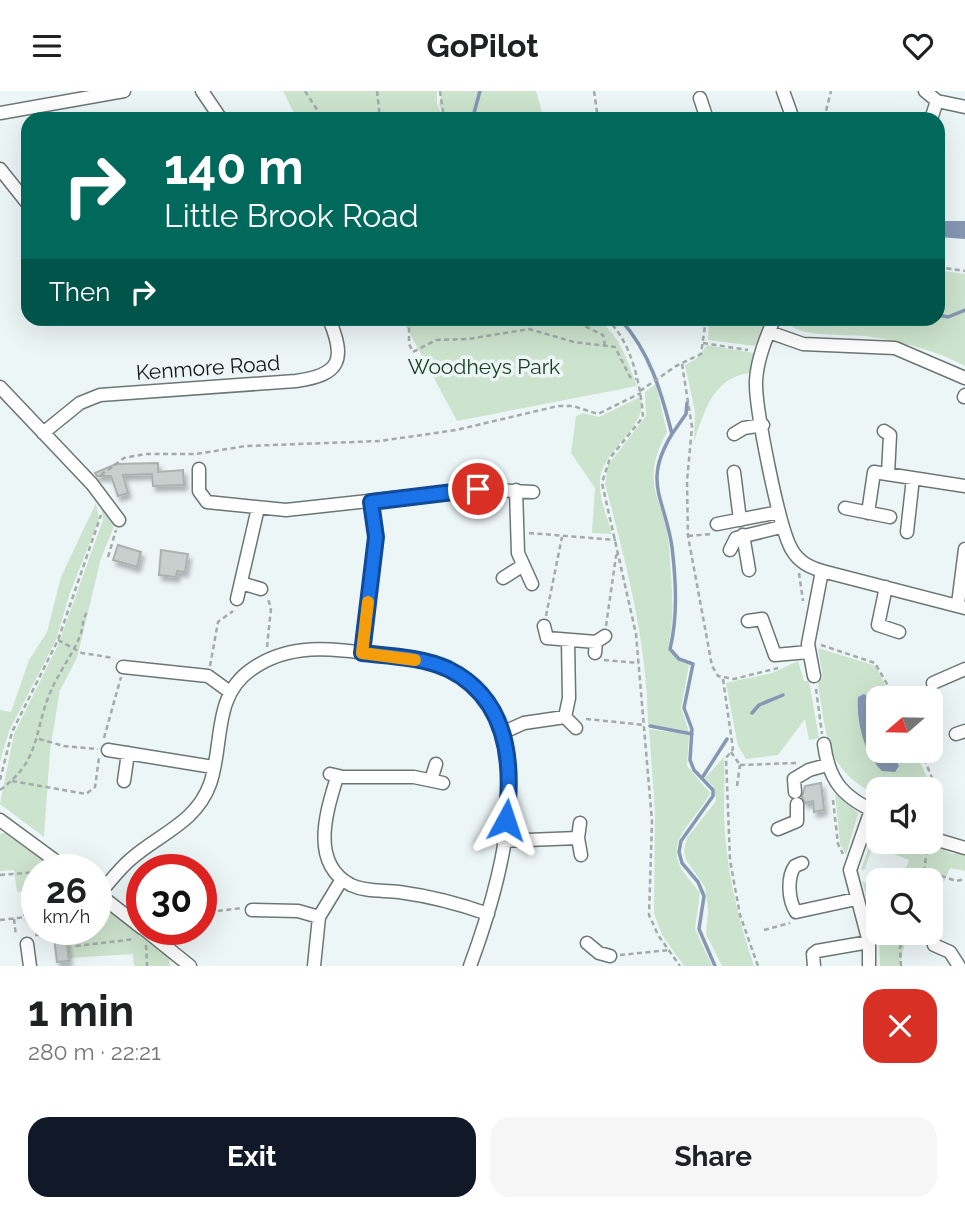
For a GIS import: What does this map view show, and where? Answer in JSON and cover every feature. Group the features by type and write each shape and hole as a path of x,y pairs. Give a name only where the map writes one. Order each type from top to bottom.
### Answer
{"street":[{"path":"0,113 124,91"},
{"path":"202,91 216,112"},
{"path":"783,91 788,112"},
{"path":"925,91 937,101 965,107"},
{"path":"700,98 705,112"},
{"path":"933,112 937,101"},
{"path":"0,169 21,195"},
{"name":"Kenmore Road","path":"43,433 80,403 100,395 296,381 325,375 333,370 339,350 331,326"},
{"path":"771,326 756,379 782,527 800,561 822,571 962,606 965,554"},
{"path":"769,332 803,344 895,348 965,379"},
{"path":"0,387 92,484 119,520"},
{"path":"734,434 763,425"},
{"path":"868,513 891,442 890,435 884,431"},
{"path":"200,469 202,497 207,502 258,508 305,509 454,491 533,492"},
{"path":"734,472 740,520"},
{"path":"881,473 965,486"},
{"path":"907,532 913,478"},
{"path":"516,490 516,532 523,566 532,584"},
{"path":"362,653 376,537 371,502"},
{"path":"237,599 258,508"},
{"path":"845,508 890,517"},
{"path":"717,524 779,512"},
{"path":"730,550 736,538 782,527"},
{"path":"743,535 749,570"},
{"path":"503,578 523,566"},
{"path":"814,676 808,648 822,571"},
{"path":"241,583 261,589"},
{"path":"886,587 878,625 899,632"},
{"path":"748,621 762,619 772,650 783,657 808,648"},
{"path":"544,626 547,638 599,644"},
{"path":"565,717 569,698 568,640"},
{"path":"112,879 131,859 173,831 196,809 210,784 230,692 240,677 270,657 301,649 419,660 446,668 478,691 489,703 504,732 509,799 503,841 488,914 470,966"},
{"path":"123,667 208,676 230,692"},
{"path":"933,683 965,669"},
{"path":"504,732 524,723 565,717"},
{"path":"565,717 576,728"},
{"path":"824,744 827,765 836,786 854,802 866,808"},
{"path":"104,750 213,767"},
{"path":"124,781 128,753"},
{"path":"436,764 437,781 389,775 333,776 324,815 323,832 327,852 342,879 363,889 398,892 488,914"},
{"path":"778,829 797,821 794,779 797,775 827,765"},
{"path":"0,820 46,854"},
{"path":"580,823 580,855"},
{"path":"866,833 850,870 866,931"},
{"path":"503,841 578,838"},
{"path":"943,842 965,848"},
{"path":"802,863 795,866 789,878 792,906 796,912 857,902"},
{"path":"311,966 319,917 342,879"},
{"path":"112,904 126,915"},
{"path":"252,910 298,911 319,917"},
{"path":"814,966 813,954 817,951 866,942"},
{"path":"587,943 602,958"},
{"path":"23,945 30,966"},
{"path":"164,945 190,966"},
{"path":"869,945 869,966"},
{"path":"934,946 950,951 959,966"}],"path":[{"path":"305,91 318,112"},
{"path":"377,91 379,112"},
{"path":"440,91 443,112"},
{"path":"594,91 597,112"},
{"path":"826,112 831,91"},
{"path":"945,268 965,271"},
{"path":"409,326 409,344 413,352 436,340 468,339 529,329 574,342 615,347 630,377 636,379"},
{"path":"584,326 603,335 605,346"},
{"path":"613,326 621,334 642,391 643,417 610,458 603,475 604,494 636,634 653,821 649,915 680,966"},
{"path":"92,484 109,467 124,458 145,454 196,454 246,446 380,441 456,430 558,406 573,406 598,414 642,391 672,369 701,354 705,326"},
{"path":"704,343 762,352"},
{"path":"682,364 692,427 687,481 691,561 712,666 723,679 748,677 779,667 783,657"},
{"path":"0,780 12,732 58,640 101,520 101,495"},
{"path":"107,557 119,520"},
{"path":"516,532 616,540"},
{"path":"544,626 562,537"},
{"path":"599,644 619,552"},
{"path":"800,561 804,607"},
{"path":"261,589 271,608 267,646 270,657"},
{"path":"208,676 218,622 236,608 237,599"},
{"path":"0,790 24,768 39,739 51,690 74,648 82,630 82,618 88,611"},
{"path":"12,781 91,793 95,787 123,667 117,659 82,653 58,640"},
{"path":"808,648 876,663 888,686"},
{"path":"814,676 824,744"},
{"path":"723,679 731,729 731,752 740,765 737,786"},
{"path":"565,717 645,725"},
{"path":"39,739 64,746 104,750"},
{"path":"731,752 726,758 730,860 740,915 758,966"},
{"path":"740,765 827,765"},
{"path":"836,786 832,804 838,844 850,870"},
{"path":"0,875 21,873"},
{"path":"943,876 956,881 965,879"},
{"path":"217,910 252,910"},
{"path":"0,920 21,918"},
{"path":"14,919 21,938"},
{"path":"112,941 145,937 147,966"},
{"path":"901,945 901,966"},
{"path":"602,958 669,950"}],"green space":[{"path":"283,91 437,91 437,104 441,112 294,112"},
{"path":"442,91 536,91 542,112 442,112 439,105"},
{"path":"945,271 965,274 965,366 931,351 872,337 815,333 791,326 945,326"},
{"name":"Woodheys Park","path":"406,326 605,326 617,340 637,386 457,421"},
{"path":"709,326 763,326 755,346 708,340"},
{"path":"707,345 754,353 749,373 726,382 711,399 694,442 695,412 685,365 696,359"},
{"path":"656,384 667,432 654,466 654,479 669,546 672,610 668,648 679,661 689,665 681,708 689,732 648,724 639,632 628,573 605,484 608,465 646,416 645,392"},
{"path":"640,397 642,406 639,416 605,464 601,474 601,496 612,534 592,533 595,488 571,453 576,416 583,413 599,417"},
{"path":"96,503 99,519 70,593 56,640 9,731 0,762 0,710 11,712 29,660 47,632 61,577"},
{"path":"101,504 114,527 101,558 77,658 60,690 50,750 44,837 0,804 14,734 58,645 103,520"},
{"path":"818,648 876,666 885,686 866,686 866,763 920,763 927,777 866,777 866,789 846,774 837,761 826,734 817,680 823,678"},
{"path":"798,661 804,681 809,681 819,738 809,740 805,719 778,755 746,759 738,746 726,683 772,673"},
{"path":"649,729 689,735 687,766 710,793 680,837 677,856 682,870 700,893 695,929 712,966 684,966 662,935 654,913 655,811"},
{"path":"724,757 724,811 729,871 754,966 722,966 706,934 708,910 705,887 686,860 684,850 687,838 716,801 714,787 705,778"},
{"path":"835,794 858,813 846,855 840,844"},
{"path":"10,832 38,854 21,854 21,892 17,892 14,870 0,871 0,834"},
{"path":"943,850 952,854 965,853 965,871 950,868 944,882 943,868 906,868 909,860 894,854 943,854"},
{"path":"867,854 870,854 864,871 861,869"},
{"path":"112,912 126,923 126,945 154,945 169,957 170,966 134,966 133,954 69,958 67,945 112,945"},
{"path":"879,945 905,945 899,966 880,966"}],"water":[{"path":"945,221 965,221 965,239 945,238"},
{"path":"866,696 866,746 860,726 858,697"},
{"path":"897,763 899,766 895,772 882,771 876,764"}],"building":[{"path":"158,463 158,472 183,470 184,485 153,486 152,474 123,475 128,493 118,496 111,476 97,476 95,473 116,464"},
{"path":"118,545 141,552 137,567 113,560"},
{"path":"161,550 188,554 185,572 177,571 176,577 159,575"},
{"path":"821,783 824,810 814,812 813,801 805,803 802,797 805,786"},
{"path":"55,945 67,945 69,961 57,962"}],"waterway":[{"path":"474,112 480,91"},
{"path":"945,316 965,310"},
{"path":"625,326 647,359 659,387 672,434 658,465 657,478 669,530 674,573 675,611 670,649 679,659 693,664 684,708 692,729 690,760 694,770 713,790 713,796 681,841 679,852 682,863 698,882 704,896 699,929 715,966"},
{"path":"672,434 686,414 687,403"},
{"path":"752,713 759,705 783,695"},
{"path":"650,726 692,734"},
{"path":"702,778 727,739"}],"slow traffic":[{"path":"368,602 362,653 415,660"}],"route":[{"path":"478,489 371,502 376,537 362,653 419,660 446,668 464,679 489,703 504,732 506,743 509,799 506,820"}]}
